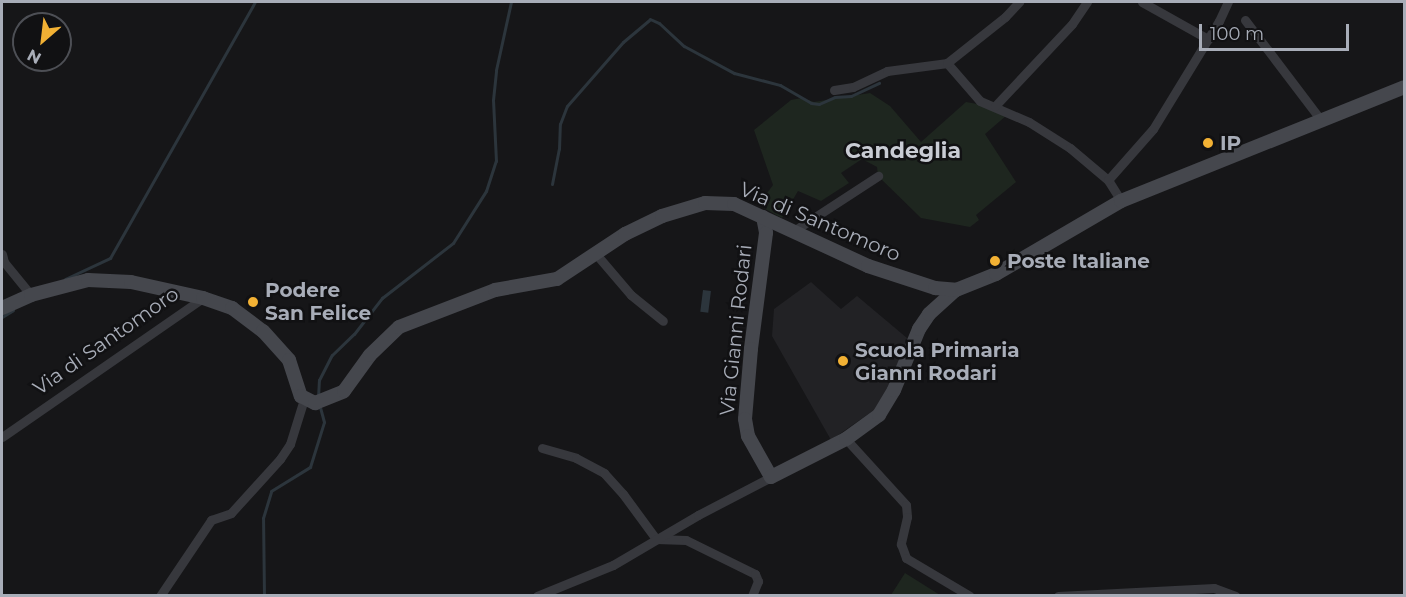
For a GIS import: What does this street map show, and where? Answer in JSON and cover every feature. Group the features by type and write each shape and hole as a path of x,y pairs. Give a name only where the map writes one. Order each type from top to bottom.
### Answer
{"main road":[{"path":"771,477 846,439 883,411 919,329 929,314 956,290 996,274 1122,201 1404,87"},
{"name":"Via di Santomoro","path":"2,308 31,295 88,280 109,279 203,298 232,308 262,331 289,360 316,400 348,387 370,355 399,327 495,291 557,279 626,234 662,216 705,203 734,204 786,230 912,281 935,288 956,290"},
{"name":"Via Gianni Rodari","path":"763,217 766,233 753,330 745,419 748,436 771,477"},
{"path":"766,233 786,230"}],"street":[{"path":"834,90 853,87 887,71 947,63 1005,17 1019,2"},
{"path":"995,106 1072,24 1087,2"},
{"path":"1143,2 1208,39"},
{"path":"1108,180 1153,129 1228,2"},
{"path":"1245,20 1321,120"},
{"path":"947,63 973,94 1048,133 1108,180 1122,201"},
{"path":"786,230 878,176"},
{"path":"2,254 4,262 31,295"},
{"path":"596,254 631,295 663,321"},
{"name":"Via di Santomoro","path":"2,437 203,298"},
{"path":"160,596 211,520 231,513 280,459 316,400"},
{"path":"846,439 906,505 907,517 901,544 906,558 970,596"},
{"path":"542,448 576,458 604,473 623,494 656,539 693,542 755,574 758,581 752,596"},
{"path":"537,596 613,565 771,477"},
{"path":"1058,596 1214,588 1236,596"}],"shaded area":[{"path":"870,93 890,106 921,142 966,102 988,106 1007,115 985,134 1016,182 976,215 979,220 970,227 921,218 878,176 877,167 862,159 841,173 849,183 821,201 798,191 782,218 758,205 773,185 754,130 791,100 802,98 814,102"},
{"name":"Scuola Primaria Gianni Rodari","path":"811,282 841,309 857,296 907,338 888,391 877,408 831,440 772,336 774,309"},
{"path":"703,290 711,291 708,313 700,312"},
{"path":"905,573 940,595 891,595"}],"waterway":[{"path":"65,279 110,258 255,2"},
{"path":"318,398 319,380 332,355 354,334 382,298 453,243 486,191 496,161 493,100 496,70 511,2"},
{"path":"552,184 559,149 560,124 567,106 623,42 650,19 659,23 684,46 734,73 780,85 811,103 819,104 835,97 851,96 879,83"},
{"path":"2,317 13,310"},
{"path":"264,596 263,518 271,491 310,467 324,422 320,407"}],"place":[{"name":"IP","path":"1208,143"},
{"name":"Poste Italiane","path":"995,261"},
{"name":"Podere San Felice","path":"253,302"},
{"name":"Scuola Primaria Gianni Rodari","path":"843,361"}],"district":[{"name":"Candeglia","path":"903,151"}]}
